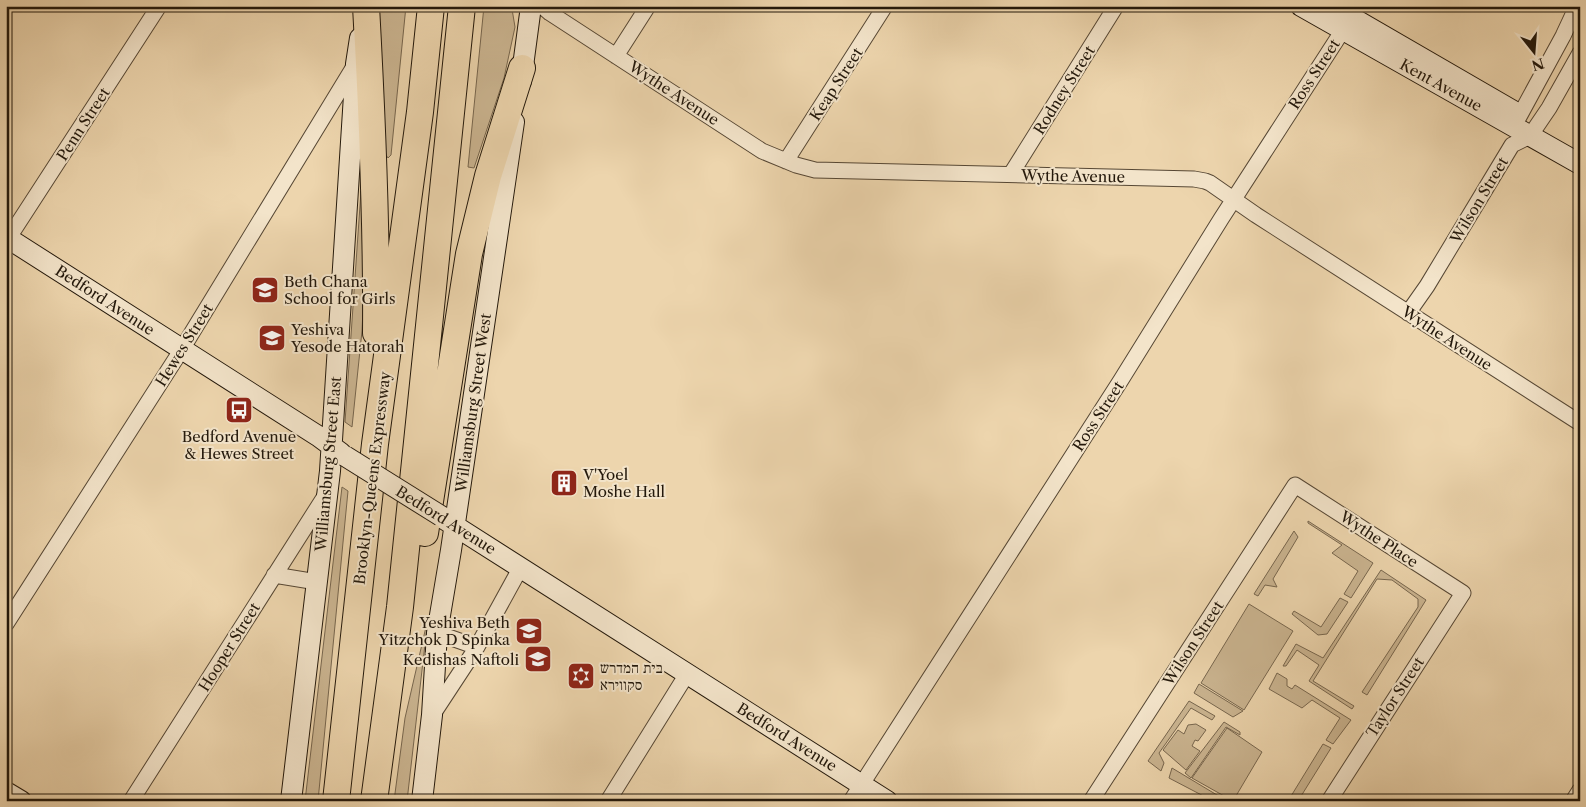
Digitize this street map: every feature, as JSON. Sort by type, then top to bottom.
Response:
[{"type":"highway","points":[[365,6],[377,254],[375,444]]},
{"type":"highway","points":[[374,801],[400,607],[462,6]]},
{"type":"highway","name":"Brooklyn-Queens Expressway","points":[[336,801],[375,444],[420,112],[430,10]]},
{"type":"highway","points":[[400,607],[417,585],[469,254],[488,176],[522,68]]},
{"type":"main road","name":"Williamsburg Street East","points":[[290,801],[327,494],[338,451],[356,64],[365,6]]},
{"type":"main road","name":"Williamsburg Street West","points":[[422,801],[432,715],[437,633],[451,550],[447,521],[531,6]]},
{"type":"main road","name":"Kent Avenue","points":[[1301,6],[1343,30],[1526,125],[1580,149]]},
{"type":"main road","name":"Kent Avenue","points":[[1332,6],[1526,125],[1580,164]]},
{"type":"main road","name":"Bedford Avenue","points":[[7,239],[182,349],[687,674],[856,793],[887,801]]},
{"type":"main road","points":[[6,792],[20,801]]},
{"type":"street","name":"Penn Street","points":[[7,239],[159,6]]},
{"type":"street","name":"Wythe Avenue","points":[[542,6],[762,150],[786,161],[815,170],[1200,179],[1210,183],[1408,313],[1578,419]]},
{"type":"street","points":[[616,56],[648,6]]},
{"type":"street","name":"Keap Street","points":[[786,161],[885,6]]},
{"type":"street","name":"Rodney Street","points":[[1012,174],[1116,6]]},
{"type":"street","name":"Wilson Street","points":[[1526,125],[1538,83],[1577,6]]},
{"type":"street","name":"Ross Street","points":[[856,793],[1343,30]]},
{"type":"street","name":"Wilson Street","points":[[1408,313],[1427,286],[1512,145],[1526,125],[1556,95],[1580,53]]},
{"type":"street","name":"Hewes Street","points":[[6,624],[182,349],[356,64]]},
{"type":"street","name":"Wilson Street","points":[[1091,801],[1295,485]]},
{"type":"street","name":"Wythe Place","points":[[1295,485],[1463,594]]},
{"type":"street","name":"Hooper Street","points":[[132,801],[327,494]]},
{"type":"street","points":[[432,715],[477,648],[521,567]]},
{"type":"street","points":[[274,575],[317,582]]},
{"type":"street","name":"Taylor Street","points":[[1329,801],[1463,594]]},
{"type":"street","points":[[437,633],[477,648]]},
{"type":"street","points":[[608,801],[687,674]]},
{"type":"street","points":[[1573,801],[1580,790]]},
{"type":"shaded area","points":[[378,6],[406,6],[391,155],[388,158],[384,152]]},
{"type":"shaded area","points":[[484,6],[507,6],[512,9],[515,27],[504,78],[474,168],[468,167]]},
{"type":"shaded area","points":[[361,191],[366,244],[362,331],[352,427],[345,422]]},
{"type":"shaded area","points":[[342,487],[348,491],[318,801],[305,801]]},
{"type":"shaded area","points":[[1308,521],[1373,563],[1351,598],[1344,594],[1358,571],[1332,553],[1342,545],[1308,523]]},
{"type":"shaded area","points":[[1294,531],[1298,537],[1273,579],[1277,587],[1265,585],[1258,596],[1254,594]]},
{"type":"shaded area","points":[[1381,570],[1426,600],[1367,695],[1362,692],[1418,607],[1418,599],[1392,580],[1377,579],[1313,681],[1354,706],[1352,709],[1309,681],[1319,665],[1297,650],[1286,666],[1283,666],[1296,644],[1323,658]]},
{"type":"shaded area","points":[[1340,598],[1348,602],[1327,634],[1318,635],[1292,614],[1294,611],[1321,627]]},
{"type":"shaded area","points":[[1249,604],[1293,631],[1244,710],[1201,683]]},
{"type":"shaded area","points":[[428,618],[407,801],[394,801],[405,718]]},
{"type":"shaded area","points":[[1277,673],[1287,679],[1287,686],[1292,689],[1295,685],[1351,720],[1333,744],[1326,740],[1340,718],[1312,700],[1302,708],[1269,689]]},
{"type":"shaded area","points":[[1199,684],[1243,711],[1233,717],[1194,693]]},
{"type":"shaded area","points":[[1189,701],[1215,716],[1212,720],[1191,708],[1159,753],[1164,763],[1161,771],[1148,761]]},
{"type":"shaded area","points":[[1224,722],[1240,732],[1240,735],[1226,727],[1191,778],[1185,773]]},
{"type":"shaded area","points":[[1196,724],[1206,730],[1198,741],[1195,740],[1192,746],[1200,751],[1186,770],[1163,750],[1178,730],[1184,734],[1188,725]]},
{"type":"shaded area","points":[[1227,728],[1262,752],[1233,801],[1192,778]]},
{"type":"shaded area","points":[[1323,744],[1331,748],[1298,801],[1288,801]]},
{"type":"shaded area","points":[[1172,768],[1227,801],[1213,801],[1169,778]]},
{"type":"place","name":"Beth Chana School for Girls","points":[[265,290]]},
{"type":"place","name":"Yeshiva Yesode Hatorah","points":[[272,338]]},
{"type":"place","name":"Bedford Avenue & Hewes Street","points":[[239,410]]},
{"type":"place","name":"V'Yoel Moshe Hall","points":[[564,483]]},
{"type":"place","name":"Yeshiva Beth Yitzchok D Spinka","points":[[529,631]]},
{"type":"place","name":"Kedishas Naftoli","points":[[538,659]]},
{"type":"place","name":"בית המדרש סקווירא","points":[[581,676]]}]
